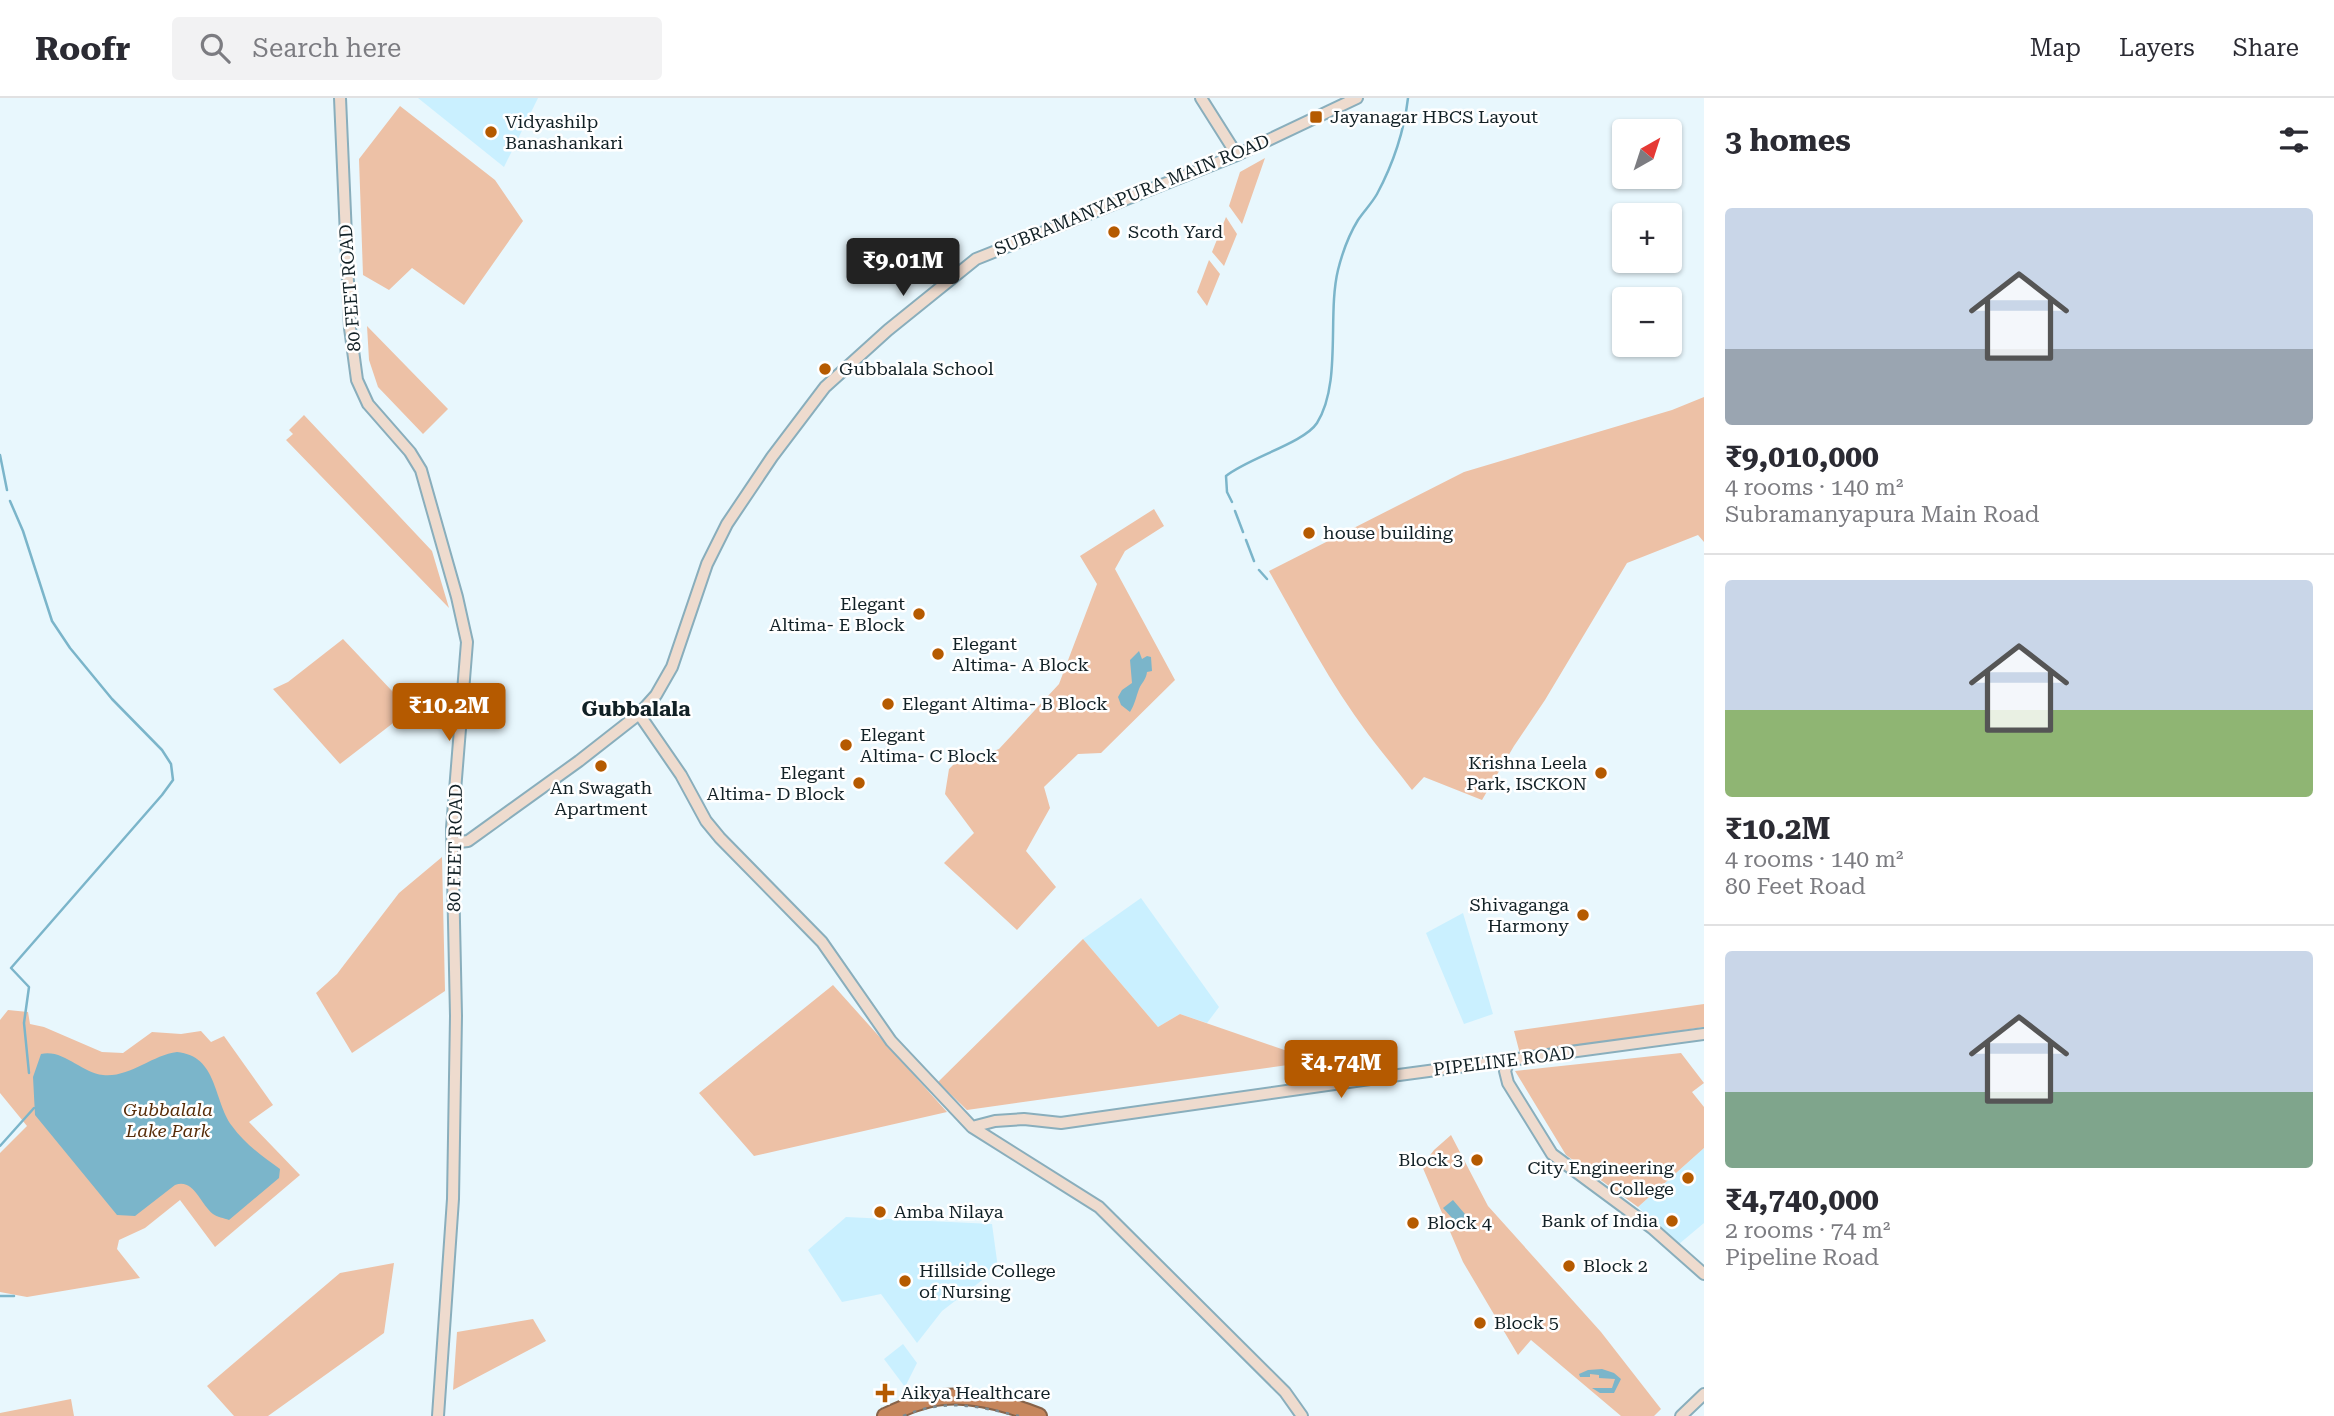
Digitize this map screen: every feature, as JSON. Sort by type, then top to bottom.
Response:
[{"type":"highway","points":[[885,1416],[902,1408],[942,1397],[985,1401],[1039,1416]]},
{"type":"street","name":"80 FEET ROAD","points":[[343,98],[355,327],[362,379],[372,402],[414,449],[425,468],[462,596],[472,641],[460,796],[464,842],[462,1017],[454,1237],[440,1416]]},
{"type":"street","name":"80 FEET ROAD","points":[[343,98],[350,328],[357,380],[368,404],[410,452],[421,470],[467,642],[452,828],[456,1016],[454,1237]]},
{"type":"street","points":[[1202,98],[1237,155]]},
{"type":"street","name":"SUBRAMANYAPURA MAIN ROAD","points":[[464,842],[579,761],[639,714],[668,677],[707,564],[727,524],[772,457],[820,393],[842,370],[976,259],[1237,155],[1357,98]]},
{"type":"street","points":[[639,714],[681,775],[706,821],[719,838],[822,942],[891,1041],[972,1127],[1099,1207],[1286,1392],[1302,1416]]},
{"type":"street","name":"PIPELINE ROAD","points":[[972,1127],[995,1121],[1024,1119],[1061,1123],[1704,1034]]},
{"type":"street","points":[[1509,1061],[1505,1071],[1507,1080],[1552,1154],[1653,1228],[1704,1274]]},
{"type":"street","points":[[1681,1416],[1704,1394]]},
{"type":"shaded area","name":"Vidyashilp Banashankari","points":[[418,98],[538,98],[504,167]]},
{"type":"shaded area","points":[[1139,651],[1142,659],[1151,657],[1152,671],[1147,672],[1130,712],[1121,705],[1118,697],[1122,690],[1132,683],[1130,660]]},
{"type":"shaded area","points":[[1141,898],[1219,1007],[1207,1023],[1180,1014],[1158,1027],[1083,939]]},
{"type":"shaded area","points":[[1463,913],[1493,1014],[1464,1024],[1426,933]]},
{"type":"shaded area","name":"Gubbalala Lake Park","points":[[177,1052],[190,1055],[200,1062],[213,1081],[232,1126],[248,1144],[280,1169],[279,1178],[229,1220],[213,1214],[192,1188],[182,1184],[175,1185],[135,1216],[117,1215],[35,1115],[33,1077],[41,1054],[57,1055],[95,1073],[113,1075]]},
{"type":"shaded area","name":"City Engineering College","points":[[1704,1148],[1704,1223],[1679,1244],[1638,1207]]},
{"type":"shaded area","points":[[1453,1200],[1470,1220],[1461,1228],[1443,1208]]},
{"type":"shaded area","name":"Hillside College of Nursing","points":[[846,1217],[992,1224],[998,1268],[942,1311],[917,1343],[881,1294],[842,1302],[808,1250]]},
{"type":"shaded area","points":[[903,1344],[917,1363],[905,1387],[884,1359]]},
{"type":"shaded area","points":[[1602,1369],[1621,1379],[1614,1393],[1600,1393],[1592,1388],[1612,1388],[1615,1379],[1599,1378],[1599,1375],[1590,1374],[1590,1377],[1580,1377],[1579,1374]]},
{"type":"green space","points":[[400,106],[495,180],[523,221],[464,305],[412,268],[389,290],[363,275],[359,159]]},
{"type":"green space","points":[[1265,158],[1242,224],[1229,206],[1240,172]]},
{"type":"green space","points":[[1226,217],[1237,234],[1224,266],[1212,252]]},
{"type":"green space","points":[[1209,260],[1220,274],[1207,306],[1197,292]]},
{"type":"green space","points":[[367,326],[448,409],[423,434],[378,387],[369,360]]},
{"type":"green space","points":[[1704,397],[1704,542],[1698,535],[1627,563],[1482,800],[1424,777],[1412,790],[1341,695],[1269,571],[1464,472],[1672,410]]},
{"type":"green space","points":[[304,415],[432,551],[449,608],[286,440],[293,434],[289,430]]},
{"type":"green space","points":[[1154,509],[1164,526],[1125,551],[1115,569],[1175,680],[1101,753],[1078,754],[1044,787],[1050,808],[1026,851],[1056,887],[1017,930],[944,863],[974,833],[945,794],[949,769],[965,753],[988,753],[999,749],[1059,684],[1097,584],[1080,556]]},
{"type":"green space","points":[[343,639],[410,710],[340,764],[273,689],[288,682]]},
{"type":"green space","points":[[442,857],[445,991],[352,1053],[316,993],[337,974],[399,893]]},
{"type":"green space","points":[[1083,939],[1158,1027],[1180,1014],[1316,1061],[967,1110],[938,1082]]},
{"type":"green space","points":[[833,985],[947,1112],[754,1156],[699,1093]]},
{"type":"green space","points":[[1704,1004],[1704,1027],[1520,1054],[1514,1031]]},
{"type":"green space","name":"Gubbalala Lake Park","points":[[8,1010],[28,1012],[30,1024],[44,1027],[102,1052],[123,1053],[152,1032],[181,1034],[201,1031],[211,1042],[224,1036],[273,1105],[249,1122],[300,1175],[215,1247],[180,1200],[145,1228],[119,1240],[117,1249],[140,1278],[27,1297],[0,1292],[0,1153],[27,1126],[0,1093],[0,1020]]},
{"type":"green space","points":[[1681,1053],[1704,1083],[1692,1092],[1704,1107],[1704,1148],[1638,1207],[1566,1155],[1515,1071]]},
{"type":"green space","points":[[1451,1135],[1488,1206],[1601,1332],[1661,1409],[1654,1416],[1621,1416],[1531,1340],[1518,1355],[1463,1262],[1422,1166],[1434,1150]]},
{"type":"green space","points":[[394,1263],[384,1333],[268,1416],[234,1416],[207,1386],[340,1273]]},
{"type":"green space","points":[[533,1319],[546,1341],[453,1390],[457,1332]]},
{"type":"green space","points":[[71,1399],[74,1416],[0,1416],[0,1413]]},
{"type":"waterway","points":[[1232,502],[1227,492],[1226,476],[1300,437],[1317,423],[1325,407],[1332,369],[1338,270],[1355,225],[1375,197],[1388,171],[1401,135],[1408,98]]},
{"type":"waterway","points":[[0,455],[7,490]]},
{"type":"waterway","points":[[10,501],[23,531],[52,621],[70,648],[112,699],[162,750],[171,764],[173,780],[11,968],[29,987],[24,1023],[29,1073]]},
{"type":"waterway","points":[[1235,511],[1243,532]]},
{"type":"waterway","points":[[1246,540],[1254,561]]},
{"type":"waterway","points":[[1259,570],[1267,579]]},
{"type":"waterway","points":[[0,1146],[34,1108]]},
{"type":"waterway","points":[[0,1296],[14,1296]]},
{"type":"railway","points":[[903,1416],[918,1410],[947,1405],[989,1409],[1019,1416]]},
{"type":"place","name":"Jayanagar HBCS Layout","points":[[1316,117]]},
{"type":"place","name":"Vidyashilp Banashankari","points":[[491,132]]},
{"type":"place","name":"Scoth Yard","points":[[1114,232]]},
{"type":"place","name":"Gubbalala School","points":[[825,369]]},
{"type":"place","name":"house building","points":[[1309,533]]},
{"type":"place","name":"Elegant Altima- E Block","points":[[919,614]]},
{"type":"place","name":"Elegant Altima- A Block","points":[[938,654]]},
{"type":"place","name":"Elegant Altima- B Block","points":[[888,704]]},
{"type":"place","name":"Elegant Altima- C Block","points":[[846,745]]},
{"type":"place","name":"An Swagath Apartment","points":[[601,766]]},
{"type":"place","name":"Krishna Leela Park, ISCKON","points":[[1601,773]]},
{"type":"place","name":"Elegant Altima- D Block","points":[[859,783]]},
{"type":"place","name":"Shivaganga Harmony","points":[[1583,915]]},
{"type":"place","name":"Block 3","points":[[1477,1160]]},
{"type":"place","name":"City Engineering College","points":[[1688,1178]]},
{"type":"place","name":"Amba Nilaya","points":[[880,1212]]},
{"type":"place","name":"Bank of India","points":[[1672,1221]]},
{"type":"place","name":"Block 4","points":[[1413,1223]]},
{"type":"place","name":"Block 2","points":[[1569,1266]]},
{"type":"place","name":"Hillside College of Nursing","points":[[905,1281]]},
{"type":"place","name":"Block 5","points":[[1480,1323]]},
{"type":"place","name":"Aikya Healthcare","points":[[885,1393]]},
{"type":"district","name":"Gubbalala","points":[[636,709]]}]
